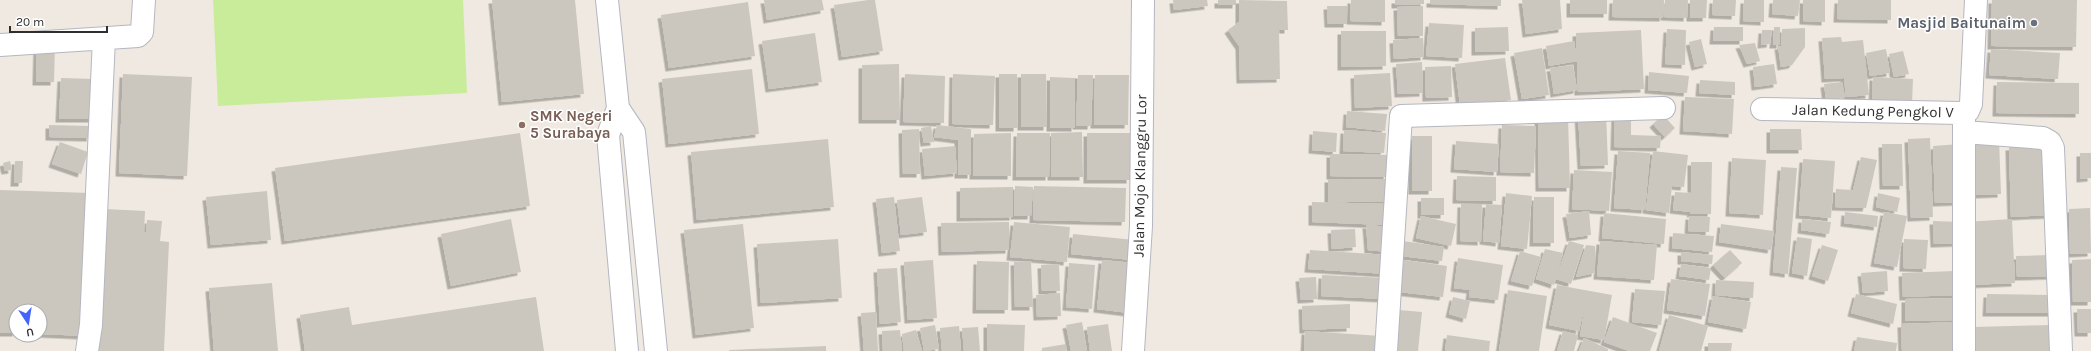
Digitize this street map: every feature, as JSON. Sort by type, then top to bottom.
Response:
[{"type":"street","points":[[0,45],[138,36],[142,32],[144,0]]},
{"type":"street","points":[[607,0],[618,108],[608,135],[627,351]]},
{"type":"street","name":"Jalan Mojo Klanggru Lor","points":[[1133,351],[1141,226],[1143,0]]},
{"type":"street","name":"Jalan Kedung Pengkol V","points":[[1762,109],[1964,122],[1971,108],[1976,0]]},
{"type":"street","points":[[87,351],[91,325],[104,38]]},
{"type":"street","points":[[618,108],[634,132],[656,351]]},
{"type":"street","points":[[1386,351],[1401,116],[1664,108]]},
{"type":"street","points":[[1964,351],[1964,122],[2043,138],[2050,142],[2052,148],[2061,351]]},
{"type":"street","points":[[621,284],[650,282]]},
{"type":"green space","points":[[213,0],[463,0],[467,93],[218,106]]},
{"type":"building","points":[[492,0],[575,0],[584,94],[502,102]]},
{"type":"building","points":[[764,0],[822,0],[824,10],[767,20]]},
{"type":"building","points":[[875,0],[883,51],[842,57],[834,5]]},
{"type":"building","points":[[1173,0],[1207,0],[1208,6],[1174,10]]},
{"type":"building","points":[[1218,0],[1236,0],[1236,5],[1218,5]]},
{"type":"building","points":[[1239,0],[1287,1],[1288,30],[1279,30],[1280,79],[1240,80],[1239,46],[1228,30],[1239,22]]},
{"type":"building","points":[[1351,0],[1385,0],[1385,22],[1350,21]]},
{"type":"building","points":[[1395,0],[1424,0],[1424,4],[1395,5]]},
{"type":"building","points":[[1430,0],[1501,0],[1501,6],[1430,4]]},
{"type":"building","points":[[1522,0],[1560,0],[1562,29],[1526,34]]},
{"type":"building","points":[[1570,0],[1607,0],[1607,14],[1570,14]]},
{"type":"building","points":[[1613,0],[1664,0],[1663,18],[1612,17]]},
{"type":"building","points":[[1665,0],[1688,0],[1687,18],[1664,17]]},
{"type":"building","points":[[1690,0],[1707,0],[1706,18],[1690,18]]},
{"type":"building","points":[[1713,0],[1736,0],[1735,16],[1712,15]]},
{"type":"building","points":[[1744,0],[1764,0],[1764,22],[1743,21]]},
{"type":"building","points":[[1773,0],[1800,0],[1798,16],[1772,14]]},
{"type":"building","points":[[1803,0],[1825,0],[1825,22],[1803,21]]},
{"type":"building","points":[[1838,0],[1891,0],[1891,20],[1837,19]]},
{"type":"building","name":"Masjid Baitunaim","points":[[1992,0],[2077,0],[2076,47],[1991,46]]},
{"type":"building","points":[[748,2],[755,56],[669,68],[661,15]]},
{"type":"building","points":[[1327,6],[1347,6],[1347,24],[1328,24]]},
{"type":"building","points":[[1423,6],[1423,36],[1398,36],[1397,7]]},
{"type":"building","points":[[1429,23],[1464,25],[1462,58],[1426,56]]},
{"type":"building","points":[[1508,27],[1509,51],[1475,52],[1475,28]]},
{"type":"building","points":[[1714,27],[1743,27],[1743,41],[1713,41]]},
{"type":"building","points":[[1774,27],[1780,27],[1780,45],[1773,45]]},
{"type":"building","points":[[1805,28],[1805,47],[1792,65],[1781,67],[1778,46],[1781,46],[1782,29]]},
{"type":"building","points":[[1667,29],[1686,30],[1685,65],[1665,64]]},
{"type":"building","points":[[1641,30],[1644,89],[1578,92],[1576,33]]},
{"type":"building","points":[[1762,30],[1772,30],[1770,44],[1761,45]]},
{"type":"building","points":[[1341,31],[1386,31],[1386,66],[1341,67]]},
{"type":"building","points":[[815,33],[822,82],[769,89],[762,41]]},
{"type":"building","points":[[1841,37],[1842,42],[1863,40],[1869,95],[1846,97],[1844,78],[1825,79],[1822,38]]},
{"type":"building","points":[[1423,38],[1424,57],[1394,59],[1393,40]]},
{"type":"building","points":[[1701,39],[1707,64],[1695,67],[1689,42]]},
{"type":"building","points":[[1574,41],[1577,61],[1549,66],[1546,46]]},
{"type":"building","points":[[1755,43],[1760,61],[1747,64],[1739,45]]},
{"type":"building","points":[[37,44],[55,44],[54,82],[36,82]]},
{"type":"building","points":[[1542,48],[1549,95],[1522,99],[1514,53]]},
{"type":"building","points":[[1886,49],[1890,73],[1870,76],[1866,53]]},
{"type":"building","points":[[1991,49],[2060,53],[2058,79],[1989,75]]},
{"type":"building","points":[[1903,51],[1909,74],[1894,77],[1889,54]]},
{"type":"building","points":[[1505,58],[1511,100],[1460,106],[1455,64]]},
{"type":"building","points":[[1422,62],[1423,93],[1398,94],[1396,64]]},
{"type":"building","points":[[899,64],[900,120],[862,120],[862,65]]},
{"type":"building","points":[[1774,64],[1777,84],[1755,87],[1753,67]]},
{"type":"building","points":[[1573,65],[1577,90],[1554,94],[1550,68]]},
{"type":"building","points":[[1451,66],[1452,97],[1426,98],[1425,67]]},
{"type":"building","points":[[752,69],[759,134],[669,144],[662,79]]},
{"type":"building","points":[[1649,72],[1689,76],[1687,93],[1648,90]]},
{"type":"building","points":[[1390,73],[1392,106],[1355,108],[1354,75]]},
{"type":"building","points":[[123,74],[192,77],[187,176],[119,173]]},
{"type":"building","points":[[905,74],[945,76],[944,123],[903,122]]},
{"type":"building","points":[[953,74],[995,76],[993,125],[952,124]]},
{"type":"building","points":[[999,74],[1017,74],[1017,128],[999,128]]},
{"type":"building","points":[[1021,74],[1046,74],[1047,127],[1021,127]]},
{"type":"building","points":[[1078,75],[1093,75],[1091,126],[1076,126]]},
{"type":"building","points":[[1095,75],[1129,75],[1128,125],[1094,125]]},
{"type":"building","points":[[1050,77],[1075,78],[1075,128],[1050,128]]},
{"type":"building","points":[[1873,77],[1913,79],[1912,104],[1872,103]]},
{"type":"building","points":[[61,78],[95,79],[94,119],[59,119]]},
{"type":"building","points":[[1700,80],[1735,82],[1735,95],[1699,93]]},
{"type":"building","points":[[1842,82],[1845,98],[1826,99],[1824,84]]},
{"type":"building","points":[[1997,82],[2079,83],[2079,114],[1996,113]]},
{"type":"building","points":[[1685,97],[1734,99],[1732,134],[1683,131]]},
{"type":"building","points":[[1347,111],[1387,114],[1385,131],[1346,127]]},
{"type":"building","points":[[1606,112],[1608,165],[1581,166],[1578,114]]},
{"type":"building","points":[[1615,114],[1631,114],[1631,135],[1661,136],[1660,148],[1614,147]]},
{"type":"building","points":[[1663,115],[1675,128],[1665,137],[1653,124]]},
{"type":"building","points":[[1538,116],[1568,116],[1570,188],[1539,188]]},
{"type":"building","points":[[49,125],[91,126],[90,138],[49,137]]},
{"type":"building","points":[[937,125],[971,129],[971,175],[958,175],[958,140],[934,137]]},
{"type":"building","points":[[1502,125],[1536,126],[1534,173],[1500,172]]},
{"type":"building","points":[[931,126],[934,142],[924,143],[921,128]]},
{"type":"building","points":[[919,129],[920,174],[903,174],[902,130]]},
{"type":"building","points":[[1770,129],[1801,129],[1802,150],[1770,150]]},
{"type":"building","points":[[1344,130],[1386,133],[1384,153],[1343,151]]},
{"type":"building","points":[[1313,131],[1337,133],[1336,152],[1312,150]]},
{"type":"building","points":[[1082,132],[1083,177],[1051,177],[1051,133]]},
{"type":"building","points":[[520,133],[530,206],[285,241],[275,168]]},
{"type":"building","points":[[1011,133],[1011,176],[973,176],[974,134]]},
{"type":"building","points":[[1017,133],[1050,133],[1049,177],[1016,177]]},
{"type":"building","points":[[1087,133],[1130,133],[1130,180],[1087,180]]},
{"type":"building","points":[[1412,136],[1432,136],[1432,191],[1412,191]]},
{"type":"building","points":[[1930,138],[1933,217],[1911,218],[1908,139]]},
{"type":"building","points":[[828,139],[834,207],[697,220],[691,152]]},
{"type":"building","points":[[1999,139],[2001,194],[1976,195],[1974,140]]},
{"type":"building","points":[[1456,141],[1499,144],[1497,172],[1454,169]]},
{"type":"building","points":[[60,142],[88,152],[81,174],[52,164]]},
{"type":"building","points":[[1882,144],[1902,144],[1903,186],[1883,186]]},
{"type":"building","points":[[1960,144],[1962,202],[1935,203],[1933,146]]},
{"type":"building","points":[[2049,145],[2051,215],[2011,217],[2009,147]]},
{"type":"building","points":[[955,146],[957,173],[925,176],[922,149]]},
{"type":"building","points":[[1618,151],[1650,153],[1645,210],[1614,208]]},
{"type":"building","points":[[1653,151],[1688,155],[1684,187],[1672,186],[1669,213],[1646,210]]},
{"type":"building","points":[[2080,153],[2091,153],[2091,178],[2080,179]]},
{"type":"building","points":[[1330,154],[1388,155],[1387,177],[1330,176]]},
{"type":"building","points":[[1861,157],[1877,160],[1866,208],[1835,207],[1836,189],[1853,190]]},
{"type":"building","points":[[1732,158],[1766,160],[1763,215],[1729,213]]},
{"type":"building","points":[[1803,159],[1835,161],[1831,218],[1799,215]]},
{"type":"building","points":[[10,161],[12,170],[5,171],[3,163]]},
{"type":"building","points":[[15,161],[23,161],[22,183],[14,183]]},
{"type":"building","points":[[1691,162],[1712,162],[1711,214],[1690,214],[1691,212],[1673,210],[1675,192],[1691,193]]},
{"type":"building","points":[[1781,167],[1797,168],[1788,274],[1773,272]]},
{"type":"building","points":[[1574,170],[1612,172],[1609,211],[1572,209]]},
{"type":"building","points":[[1457,176],[1496,177],[1496,201],[1456,200]]},
{"type":"building","points":[[1328,179],[1388,179],[1388,202],[1328,202]]},
{"type":"building","points":[[1015,186],[1033,187],[1031,216],[1014,216]]},
{"type":"building","points":[[1034,186],[1126,188],[1125,222],[1033,220]]},
{"type":"building","points":[[1013,187],[1013,217],[960,218],[960,188]]},
{"type":"building","points":[[0,190],[90,193],[86,336],[48,334],[48,303],[8,303],[8,333],[0,333]]},
{"type":"building","points":[[267,191],[271,240],[211,245],[206,197]]},
{"type":"building","points":[[1506,193],[1532,196],[1527,249],[1501,246]]},
{"type":"building","points":[[1878,193],[1900,198],[1897,212],[1876,207]]},
{"type":"building","points":[[894,197],[900,251],[882,253],[876,199]]},
{"type":"building","points":[[922,197],[927,232],[901,235],[897,200]]},
{"type":"building","points":[[1534,197],[1554,197],[1554,243],[1533,243]]},
{"type":"building","points":[[1421,198],[1444,198],[1444,215],[1421,215]]},
{"type":"building","points":[[1312,202],[1387,204],[1387,225],[1312,222]]},
{"type":"building","points":[[1461,204],[1482,204],[1481,242],[1460,241]]},
{"type":"building","points":[[1486,204],[1502,205],[1499,243],[1483,241]]},
{"type":"building","points":[[2090,208],[2091,253],[2070,254],[2069,209]]},
{"type":"building","points":[[105,209],[145,211],[144,232],[146,232],[147,220],[162,221],[160,241],[169,242],[164,351],[98,351]]},
{"type":"building","points":[[1589,211],[1591,235],[1570,238],[1566,214]]},
{"type":"building","points":[[1845,212],[1878,216],[1877,227],[1844,223]]},
{"type":"building","points":[[1884,212],[1907,216],[1897,267],[1874,263]]},
{"type":"building","points":[[1604,213],[1666,219],[1664,244],[1602,238]]},
{"type":"building","points":[[1421,216],[1456,224],[1451,246],[1416,238]]},
{"type":"building","points":[[1689,216],[1710,217],[1709,232],[1688,231]]},
{"type":"building","points":[[511,219],[521,272],[451,286],[441,234]]},
{"type":"building","points":[[1802,219],[1831,222],[1829,234],[1801,230]]},
{"type":"building","points":[[2012,219],[2015,283],[1968,285],[1965,222]]},
{"type":"building","points":[[1933,221],[1961,222],[1961,243],[1934,244]]},
{"type":"building","points":[[1009,222],[1009,250],[942,252],[941,223]]},
{"type":"building","points":[[1014,222],[1070,227],[1067,262],[1010,257]]},
{"type":"building","points":[[743,224],[754,328],[696,335],[684,230]]},
{"type":"building","points":[[1721,224],[1774,231],[1771,250],[1719,242]]},
{"type":"building","points":[[1366,225],[1390,227],[1388,252],[1368,250]]},
{"type":"building","points":[[1355,229],[1356,247],[1332,249],[1331,230]]},
{"type":"building","points":[[1673,233],[1714,236],[1712,252],[1672,248]]},
{"type":"building","points":[[1073,234],[1135,240],[1132,260],[1071,254]]},
{"type":"building","points":[[1797,237],[1812,239],[1807,276],[1792,273]]},
{"type":"building","points":[[838,239],[842,298],[761,303],[757,244]]},
{"type":"building","points":[[1904,239],[1928,240],[1926,269],[1903,268]]},
{"type":"building","points":[[1403,241],[1444,247],[1442,261],[1401,256]]},
{"type":"building","points":[[1569,241],[1584,245],[1571,284],[1556,279]]},
{"type":"building","points":[[1600,241],[1657,245],[1654,280],[1597,276]]},
{"type":"building","points":[[1586,245],[1595,246],[1595,273],[1576,277]]},
{"type":"building","points":[[1822,245],[1838,250],[1828,281],[1812,276]]},
{"type":"building","points":[[1545,249],[1563,253],[1554,285],[1536,279]]},
{"type":"building","points":[[1310,250],[1389,255],[1388,274],[1308,269]]},
{"type":"building","points":[[1730,250],[1742,263],[1725,278],[1713,265]]},
{"type":"building","points":[[1520,251],[1541,257],[1532,286],[1511,281]]},
{"type":"building","points":[[1681,252],[1713,255],[1712,264],[1681,261]]},
{"type":"building","points":[[2053,255],[2054,276],[2017,277],[2016,256]]},
{"type":"building","points":[[1458,258],[1503,265],[1498,300],[1469,297],[1470,290],[1454,288]]},
{"type":"building","points":[[2091,259],[2091,302],[2073,302],[2072,260]]},
{"type":"building","points":[[933,260],[937,318],[908,320],[904,262]]},
{"type":"building","points":[[1102,260],[1134,263],[1129,313],[1097,309]]},
{"type":"building","points":[[1404,260],[1447,266],[1443,297],[1399,292]]},
{"type":"building","points":[[977,261],[1009,262],[1008,310],[976,310]]},
{"type":"building","points":[[1031,261],[1033,307],[1015,307],[1014,262]]},
{"type":"building","points":[[1069,263],[1095,265],[1092,309],[1066,307]]},
{"type":"building","points":[[1059,264],[1060,291],[1042,291],[1041,265]]},
{"type":"building","points":[[1681,264],[1711,268],[1709,280],[1679,276]]},
{"type":"building","points":[[897,268],[901,322],[880,324],[877,269]]},
{"type":"building","points":[[1887,271],[1888,291],[1863,293],[1861,273]]},
{"type":"building","points":[[1955,271],[1956,295],[1903,297],[1902,273]]},
{"type":"building","points":[[1322,275],[1386,278],[1385,299],[1321,296]]},
{"type":"building","points":[[1316,277],[1317,299],[1301,300],[1299,278]]},
{"type":"building","points":[[1671,279],[1710,284],[1705,316],[1667,310]]},
{"type":"building","points":[[1716,280],[1754,282],[1753,298],[1715,295]]},
{"type":"building","points":[[272,283],[278,351],[214,351],[209,288]]},
{"type":"building","points":[[1557,285],[1612,295],[1604,340],[1580,336],[1587,295],[1579,331],[1549,325]]},
{"type":"building","points":[[1635,289],[1665,291],[1661,325],[1632,322]]},
{"type":"building","points":[[1508,290],[1547,296],[1539,351],[1499,351]]},
{"type":"building","points":[[1060,293],[1061,316],[1037,317],[1036,295]]},
{"type":"building","points":[[1856,294],[1897,304],[1893,324],[1851,313]]},
{"type":"building","points":[[1987,294],[2052,295],[2052,313],[1986,313]]},
{"type":"building","points":[[1713,296],[1751,302],[1746,329],[1708,322]]},
{"type":"building","points":[[536,297],[544,351],[305,351],[300,315],[349,307],[352,325]]},
{"type":"building","points":[[1453,297],[1470,301],[1466,319],[1449,314]]},
{"type":"building","points":[[1957,298],[1957,320],[1905,321],[1905,299]]},
{"type":"building","points":[[1350,304],[1350,328],[1303,330],[1302,306]]},
{"type":"building","points":[[2077,309],[2091,309],[2091,333],[2078,333]]},
{"type":"building","points":[[1399,310],[1422,312],[1418,351],[1394,351]]},
{"type":"building","points":[[876,312],[878,351],[864,351],[861,313]]},
{"type":"building","points":[[1669,315],[1708,326],[1701,351],[1659,351]]},
{"type":"building","points":[[1613,317],[1657,333],[1650,351],[1629,351],[1604,342]]},
{"type":"building","points":[[1082,322],[1087,351],[1071,351],[1066,325]]},
{"type":"building","points":[[1958,322],[1959,351],[1902,351],[1901,324]]},
{"type":"building","points":[[987,324],[1025,325],[1024,351],[987,351]]},
{"type":"building","points":[[1108,324],[1112,351],[1090,351],[1087,327]]},
{"type":"building","points":[[935,325],[939,349],[924,351],[920,328]]},
{"type":"building","points":[[2050,325],[2051,351],[1972,351],[1972,327]]},
{"type":"building","points":[[959,326],[961,351],[942,351],[940,328]]},
{"type":"building","points":[[978,327],[980,351],[964,351],[962,328]]},
{"type":"building","points":[[900,330],[902,351],[883,351],[882,331]]},
{"type":"building","points":[[916,330],[922,351],[904,351],[902,334]]},
{"type":"building","points":[[1305,331],[1381,336],[1380,351],[1304,351]]},
{"type":"building","points":[[1563,331],[1578,335],[1574,351],[1557,351]]},
{"type":"building","points":[[1447,335],[1490,341],[1489,351],[1445,351]]},
{"type":"building","points":[[1857,337],[1897,343],[1896,351],[1854,351]]},
{"type":"building","points":[[1584,338],[1608,349],[1608,351],[1579,351]]},
{"type":"building","points":[[1708,343],[1732,343],[1731,351],[1708,351]]},
{"type":"building","points":[[1066,344],[1066,351],[1042,351],[1042,348]]},
{"type":"building","points":[[826,346],[826,351],[729,351],[729,350]]},
{"type":"place","name":"Masjid Baitunaim","points":[[2034,23]]},
{"type":"place","name":"SMK Negeri 5 Surabaya","points":[[522,125]]}]
